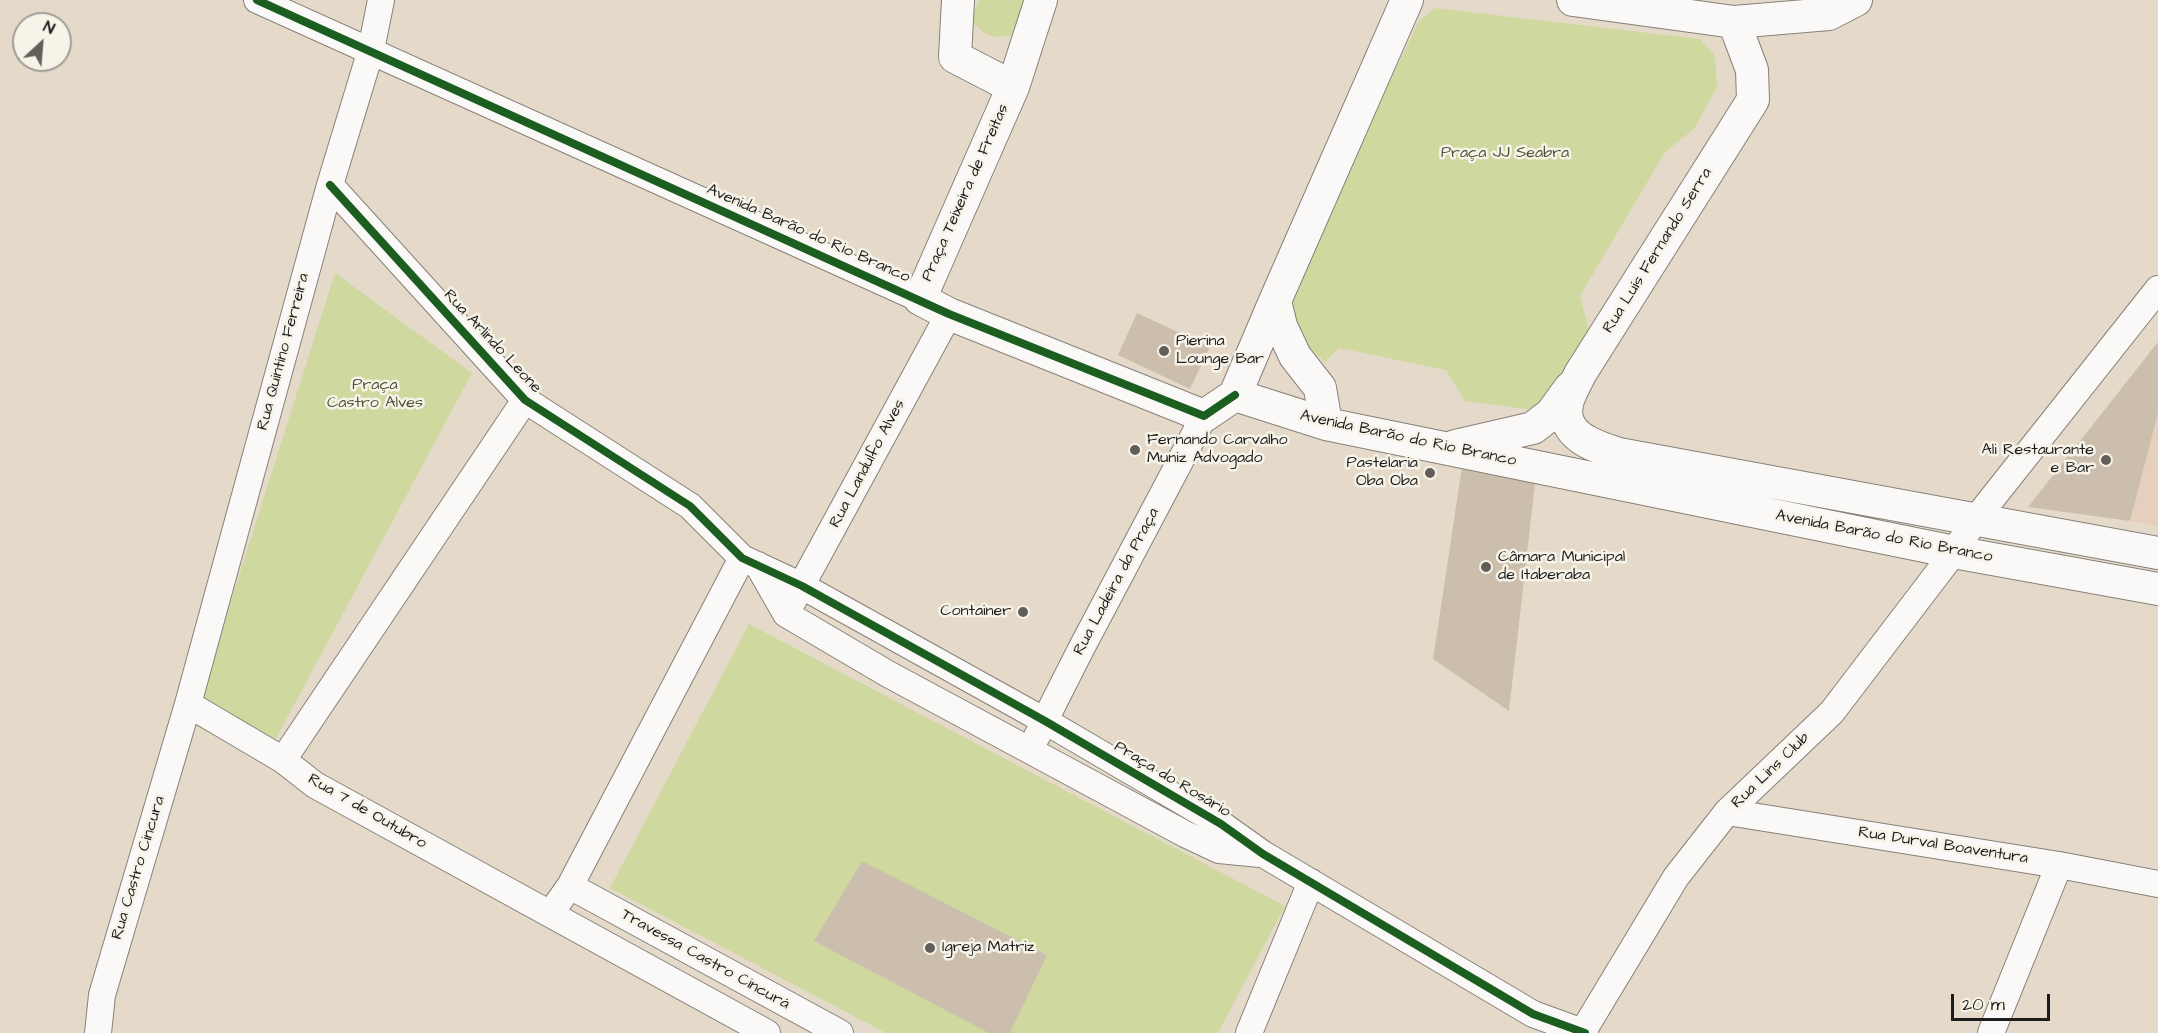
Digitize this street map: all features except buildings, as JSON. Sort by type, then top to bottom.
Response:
[{"type":"street","name":"Avenida Barão do Rio Branco","points":[[257,0],[949,314],[1204,416]]},
{"type":"street","name":"Rua Quintino Ferreira","points":[[188,704],[330,185],[371,50],[381,0]]},
{"type":"street","name":"Praça Teixeira de Freitas","points":[[958,0],[955,57],[1013,87]]},
{"type":"street","name":"Praça Teixeira de Freitas","points":[[920,299],[1013,87],[1041,0]]},
{"type":"street","points":[[1204,416],[1235,396],[1407,0]]},
{"type":"street","points":[[1573,0],[1734,22],[1829,14],[1856,0]]},
{"type":"street","name":"Rua Luís Fernando Serra","points":[[1619,454],[1589,445],[1571,430],[1566,414],[1568,401],[1580,374],[1753,99],[1752,70],[1734,22]]},
{"type":"street","name":"Rua Arlindo Leone","points":[[330,185],[525,400],[690,506],[750,561]]},
{"type":"street","name":"Rua Lins Club","points":[[1583,1033],[1676,877],[1726,812],[1832,712],[1954,552],[1975,520],[2158,289]]},
{"type":"street","points":[[1275,301],[1281,326],[1294,356],[1320,388],[1326,424]]},
{"type":"street","name":"Rua Landulfo Alves","points":[[786,614],[949,314]]},
{"type":"street","points":[[1448,448],[1533,428],[1551,414],[1580,374]]},
{"type":"street","name":"Avenida Barão do Rio Branco","points":[[1235,396],[1326,424],[1954,552],[2158,589]]},
{"type":"street","points":[[283,760],[525,400]]},
{"type":"street","name":"Rua Ladeira da Praça","points":[[1031,750],[1204,416]]},
{"type":"street","name":"Avenida Barão do Rio Branco","points":[[1619,454],[2158,553]]},
{"type":"street","points":[[550,914],[570,886],[750,561]]},
{"type":"street","name":"Praça do Rosário","points":[[750,561],[802,586],[1045,721],[1221,824],[1263,854],[1533,1014],[1583,1033]]},
{"type":"street","name":"Praça do Rosário","points":[[750,561],[786,614],[888,674],[1148,815],[1219,850],[1263,854]]},
{"type":"street","name":"Rua 7 de Outubro","points":[[188,704],[283,760],[315,785],[550,914]]},
{"type":"street","name":"Rua Castro Cincura","points":[[98,1033],[102,995],[188,704]]},
{"type":"street","name":"Rua Durval Boaventura","points":[[1726,812],[2059,865],[2158,884]]},
{"type":"street","points":[[1991,1033],[2059,865]]},
{"type":"street","points":[[1249,1033],[1254,1016],[1311,882]]},
{"type":"street","name":"Travessa Castro Cincurá","points":[[570,886],[824,1030]]},
{"type":"street","name":"Travessa Castro Cincurá","points":[[550,914],[767,1033]]},
{"type":"shaded area","points":[[2158,413],[2158,526],[2130,521]]},
{"type":"green space","points":[[979,0],[1027,0],[1012,35],[998,37],[989,35],[970,20]]},
{"type":"green space","name":"Praça JJ Seabra","points":[[1435,8],[1700,39],[1715,56],[1717,87],[1694,129],[1665,152],[1580,296],[1589,331],[1541,411],[1465,401],[1446,370],[1339,348],[1325,362],[1303,342],[1284,299],[1419,21]]},
{"type":"green space","name":"Praça Castro Alves","points":[[335,273],[472,373],[264,761],[192,724]]},
{"type":"green space","points":[[749,624],[1285,906],[1218,1033],[886,1033],[610,888]]},
{"type":"cycle path","points":[[257,0],[949,314],[1204,416],[1235,395]]},
{"type":"cycle path","points":[[330,185],[525,400],[690,506],[742,558],[802,586],[1045,721],[1221,824],[1263,854],[1533,1014],[1585,1033]]},
{"type":"place","name":"Pierina Lounge Bar","points":[[1164,351]]},
{"type":"place","name":"Fernando Carvalho Muniz Advogado","points":[[1135,450]]},
{"type":"place","name":"Ali Restaurante e Bar","points":[[2106,460]]},
{"type":"place","name":"Pastelaria Oba Oba","points":[[1430,473]]},
{"type":"place","name":"Câmara Municipal de Itaberaba","points":[[1486,567]]},
{"type":"place","name":"Container","points":[[1023,612]]},
{"type":"place","name":"Igreja Matriz","points":[[930,948]]}]
